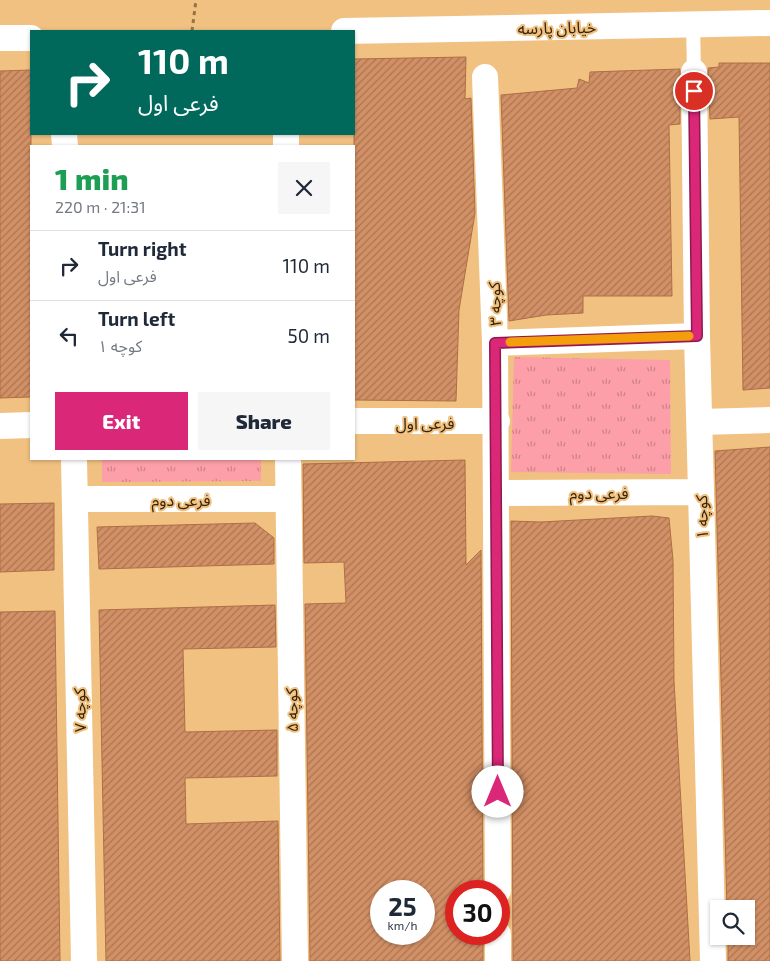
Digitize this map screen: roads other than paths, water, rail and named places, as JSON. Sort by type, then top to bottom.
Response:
[{"type":"street","name":"خیابان پارسه","points":[[355,31],[770,23]]},
{"type":"street","points":[[0,38],[30,38]]},
{"type":"street","name":"کوچه ۱","points":[[694,72],[697,336],[713,961]]},
{"type":"street","name":"کوچه ۳","points":[[485,77],[495,343],[498,880]]},
{"type":"street","points":[[495,343],[697,336]]},
{"type":"street","points":[[700,422],[770,420]]},
{"type":"street","name":"فرعی اول","points":[[355,421],[496,421]]},
{"type":"street","points":[[0,426],[30,425]]},
{"type":"street","name":"کوچه ۷","points":[[74,460],[84,961]]},
{"type":"street","name":"کوچه ۵","points":[[288,460],[295,961]]},
{"type":"street","name":"فرعی دوم","points":[[496,493],[701,492]]},
{"type":"street","name":"فرعی دوم","points":[[74,499],[288,499]]},
{"type":"street","points":[[498,945],[498,961]]},
{"type":"lane","points":[[693,24],[694,72]]}]
